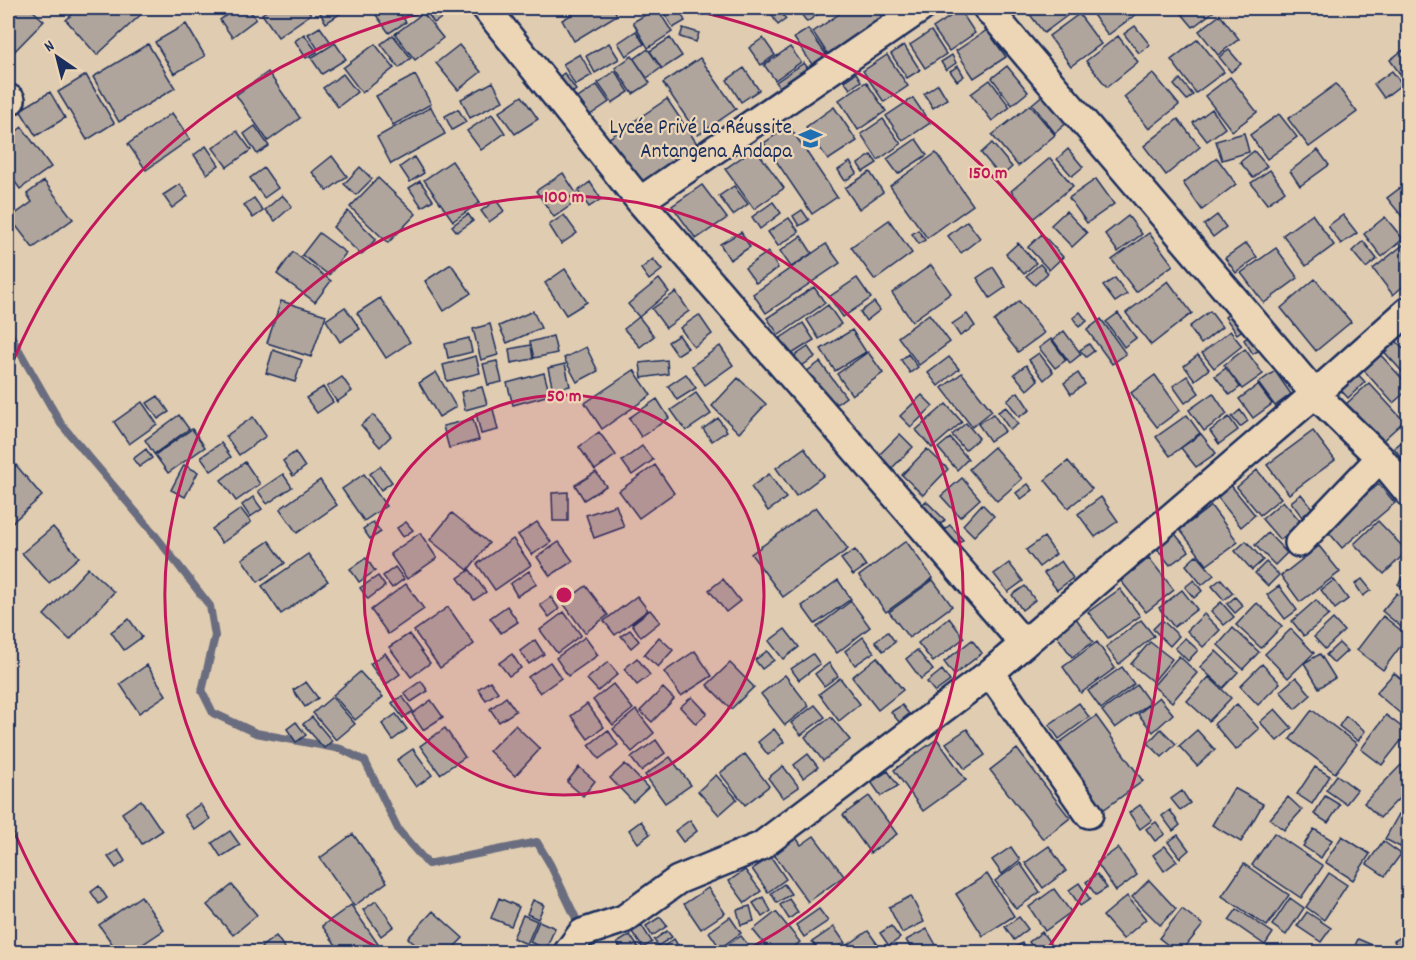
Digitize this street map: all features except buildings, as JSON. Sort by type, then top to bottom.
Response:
[{"type":"street","points":[[486,8],[640,201],[1024,644]]},
{"type":"street","points":[[640,201],[921,8]]},
{"type":"street","points":[[987,8],[1315,394],[1380,458],[1408,492]]},
{"type":"street","points":[[568,952],[582,933],[624,919],[678,880],[761,846],[990,673],[1315,394],[1408,311]]},
{"type":"street","points":[[1299,543],[1380,458]]},
{"type":"street","points":[[990,673],[1089,814]]},
{"type":"waterway","points":[[8,331],[61,424],[151,530],[210,606],[215,636],[202,691],[213,713],[256,733],[341,749],[365,761],[399,831],[428,864],[537,842],[592,952]]},
{"type":"place","name":"Lycée Privé La Réussite Antangena Andapa","points":[[810,138]]}]
